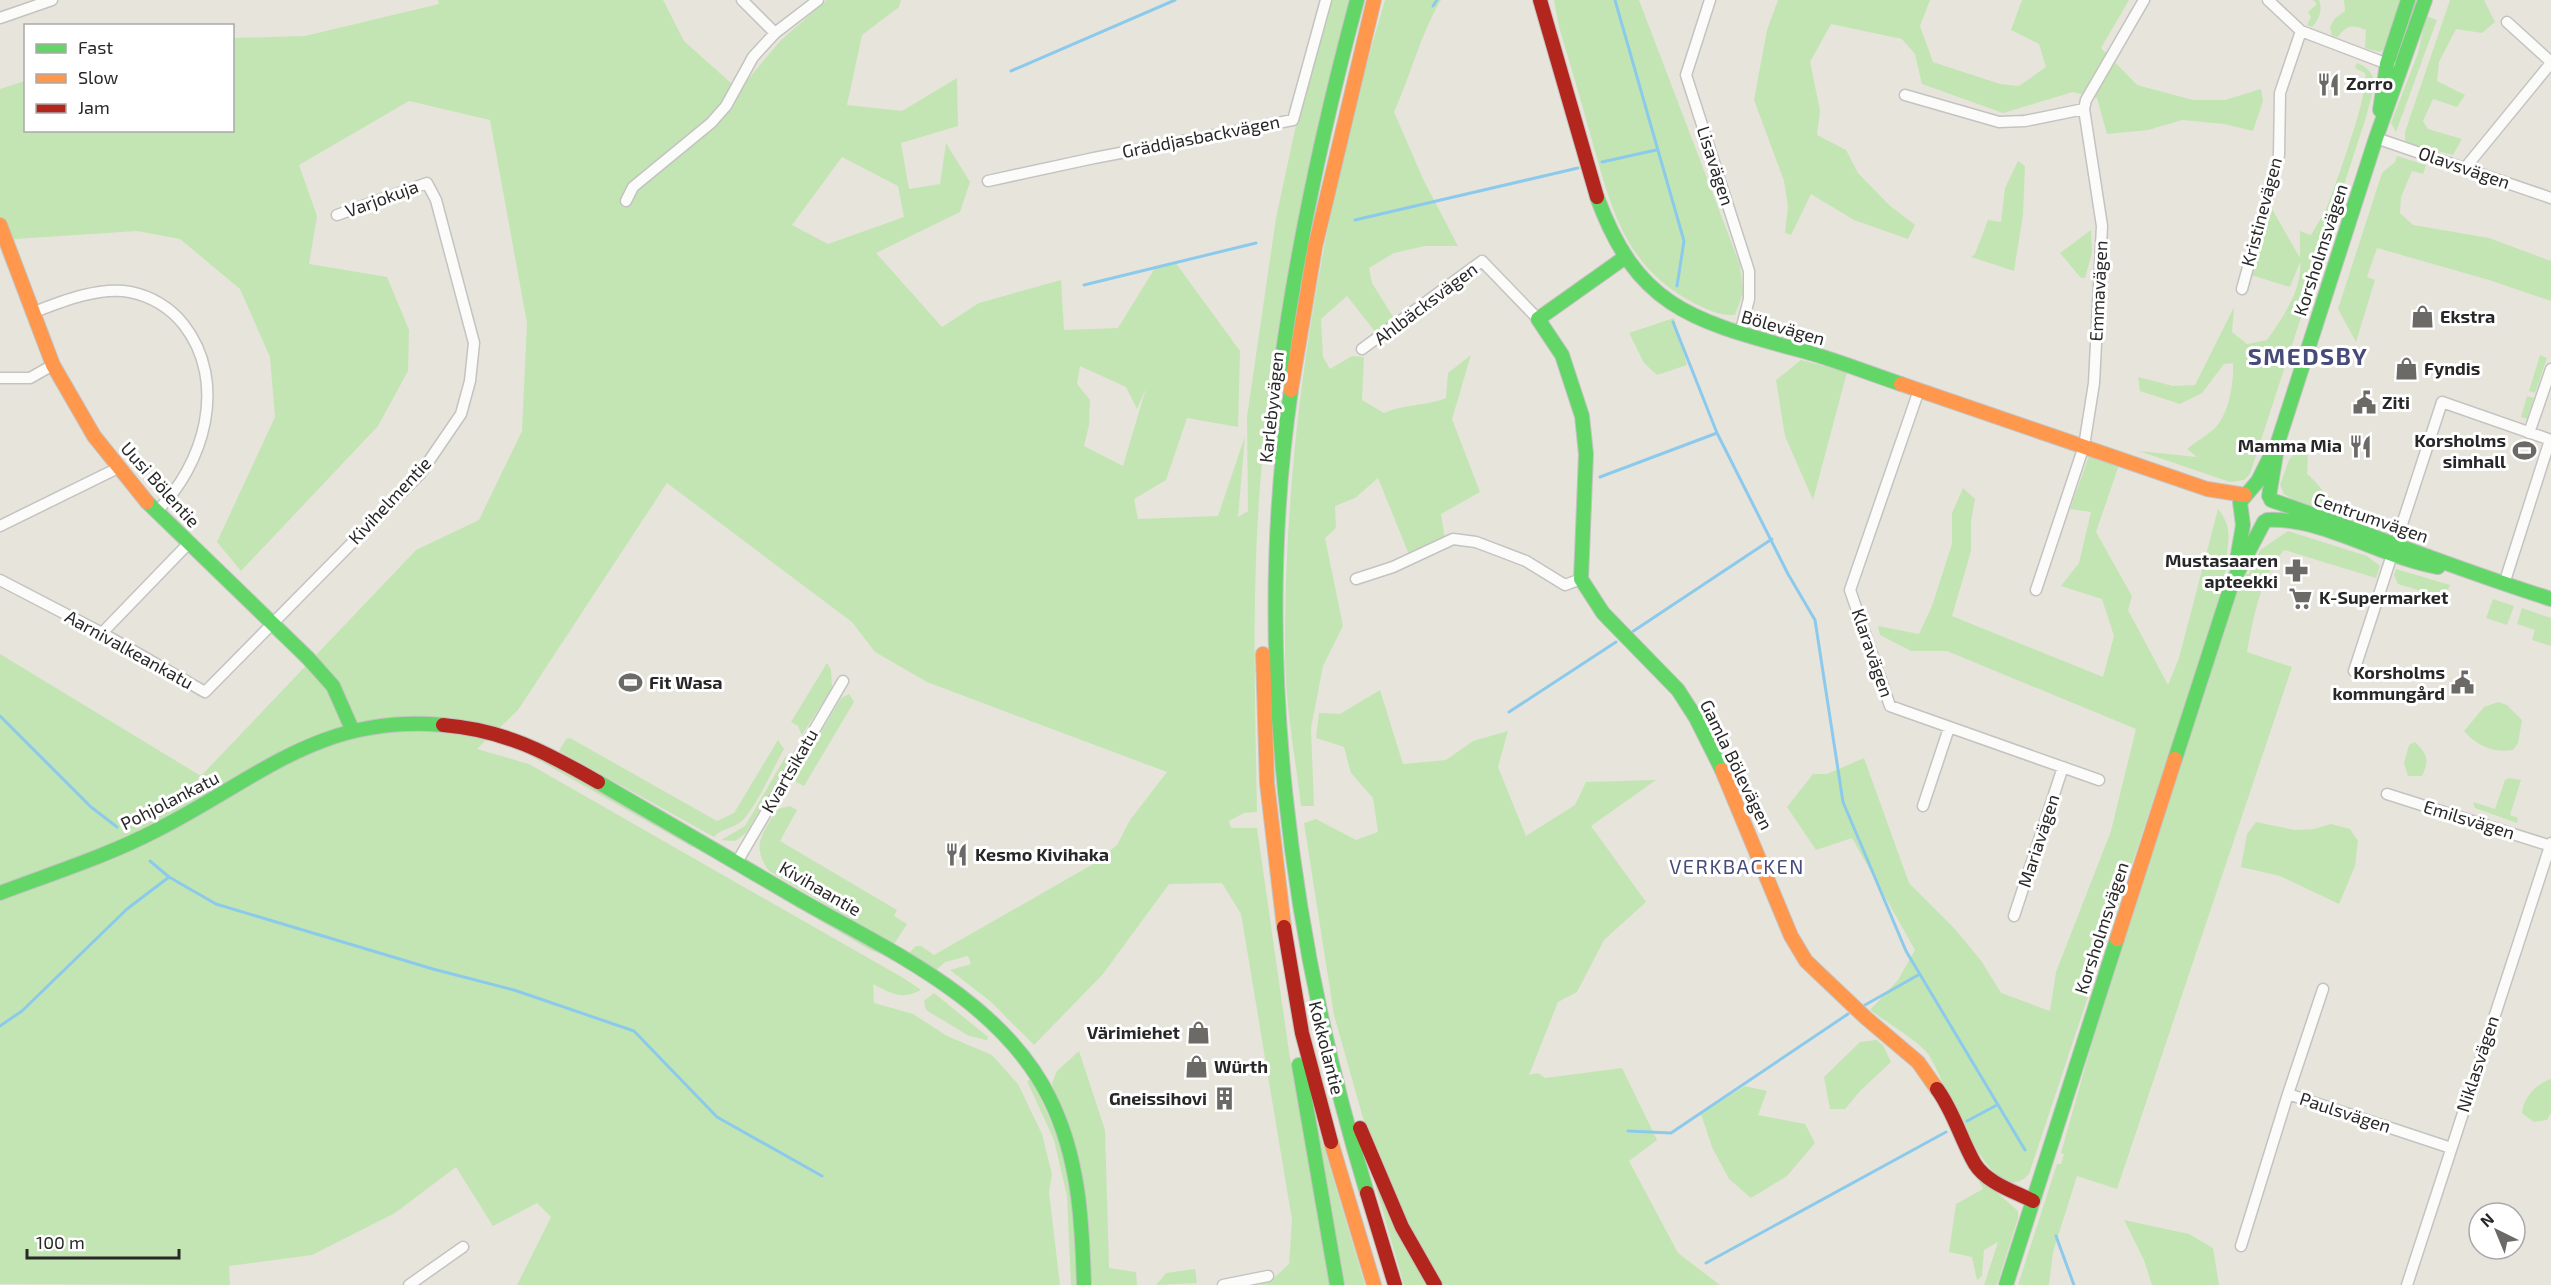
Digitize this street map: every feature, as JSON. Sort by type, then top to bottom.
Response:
[{"type":"main road","name":"Karlebyvägen","points":[[1270,814],[1262,670],[1265,552],[1272,438],[1287,312],[1309,202],[1358,0]]},
{"type":"main road","name":"Karlebyvägen","points":[[1291,826],[1275,666],[1277,552],[1286,436],[1301,312],[1324,195],[1374,0]]},
{"type":"main road","name":"Bölevägen","points":[[1540,0],[1600,213],[1624,258],[1638,276],[1678,308],[1697,319],[1740,334],[1794,348],[2207,489],[2247,494]]},
{"type":"main road","name":"Korsholmsvägen","points":[[2376,138],[2387,64],[2408,0]]},
{"type":"main road","name":"Korsholmsvägen","points":[[2270,498],[2278,442],[2376,138],[2425,0]]},
{"type":"main road","name":"Uusi Bölentie","points":[[0,225],[53,366],[94,436],[156,512],[308,658],[333,686],[352,729]]},
{"type":"main road","points":[[1581,579],[1586,454],[1582,416],[1562,355],[1538,319],[1624,258]]},
{"type":"main road","name":"Korsholmsvägen","points":[[2247,494],[2278,442]]},
{"type":"main road","name":"Bölevägen","points":[[2207,489],[2241,513]]},
{"type":"main road","points":[[2257,491],[2270,498],[2273,508],[2265,521],[2251,523],[2241,513],[2241,502],[2247,494],[2257,491]]},
{"type":"main road","name":"Centrumvägen","points":[[2270,498],[2392,554]]},
{"type":"main road","name":"Korsholmsvägen","points":[[2006,1285],[2232,583],[2241,537],[2241,513]]},
{"type":"main road","name":"Centrumvägen","points":[[2265,521],[2285,519],[2392,554],[2459,570],[2551,599]]},
{"type":"main road","name":"Korsholmsvägen","points":[[2232,583],[2265,521]]},
{"type":"main road","name":"Gamla Bölevägen","points":[[1581,579],[1603,613],[1658,667],[1678,690],[1696,718],[1733,792],[1791,936],[1806,961],[1866,1018],[1918,1062],[1948,1104],[1976,1165],[1994,1182],[2033,1201]]},
{"type":"main road","name":"Kivihaantie","points":[[352,729],[378,724],[470,728],[509,736],[540,749],[921,969],[972,1002],[1029,1060],[1066,1136],[1081,1207],[1084,1285]]},
{"type":"main road","name":"Pohjolankatu","points":[[0,893],[159,831],[295,754],[352,729]]},
{"type":"main road","name":"Kokkolantie","points":[[1270,814],[1296,997],[1318,1094],[1374,1285]]},
{"type":"main road","name":"Kokkolantie","points":[[1291,826],[1307,942],[1343,1108],[1395,1285]]},
{"type":"main road","points":[[1296,997],[1291,1020],[1337,1285]]},
{"type":"main road","points":[[1343,1108],[1359,1125],[1402,1227],[1435,1285]]},
{"type":"street","points":[[0,18],[52,0]]},
{"type":"street","points":[[742,0],[775,33]]},
{"type":"street","points":[[626,201],[633,187],[711,123],[726,106],[753,57],[775,33],[818,0]]},
{"type":"street","name":"Gräddjasbackvägen","points":[[988,181],[1293,120],[1326,0]]},
{"type":"street","name":"Lisavägen","points":[[1710,0],[1686,75],[1749,271],[1749,299],[1740,334]]},
{"type":"street","points":[[1905,95],[1999,122],[2025,121],[2084,109],[2086,100],[2144,0]]},
{"type":"street","points":[[2268,0],[2301,31],[2402,70]]},
{"type":"street","points":[[2465,168],[2551,62],[2507,22]]},
{"type":"street","name":"Kristinevägen","points":[[2242,289],[2279,155],[2280,93],[2301,31]]},
{"type":"street","name":"Emmavägen","points":[[2036,591],[2084,446],[2094,383],[2102,226],[2084,109]]},
{"type":"street","name":"Olavsvägen","points":[[2376,138],[2551,198]]},
{"type":"street","name":"Varjokuja","points":[[337,215],[427,183]]},
{"type":"street","name":"Kivihelmentie","points":[[272,625],[420,474],[461,414],[470,381],[474,343],[436,200],[427,183]]},
{"type":"street","name":"Ahlbäcksvägen","points":[[1362,349],[1482,261],[1538,319]]},
{"type":"street","points":[[32,314],[96,293],[129,292],[158,301],[178,317],[192,336],[203,359],[208,388],[206,420],[196,452],[181,480],[156,512]]},
{"type":"street","points":[[0,378],[30,378],[53,366]]},
{"type":"street","points":[[2529,433],[2551,369]]},
{"type":"street","name":"Klaravägen","points":[[1918,390],[1850,590],[1890,706],[2099,780]]},
{"type":"street","points":[[2354,671],[2442,402],[2551,440],[2504,584]]},
{"type":"street","points":[[0,526],[118,468]]},
{"type":"street","points":[[1356,579],[1394,567],[1454,539],[1476,542],[1526,561],[1565,585],[1581,579]]},
{"type":"street","points":[[102,633],[188,544]]},
{"type":"street","name":"Aarnivalkeankatu","points":[[0,580],[102,633],[205,692],[272,625]]},
{"type":"street","name":"Kvartsikatu","points":[[737,862],[843,681]]},
{"type":"street","points":[[1923,806],[1948,728]]},
{"type":"street","name":"Mariavägen","points":[[2014,916],[2063,767]]},
{"type":"street","name":"Emilsvägen","points":[[2387,794],[2551,845]]},
{"type":"street","name":"Niklasvägen","points":[[2407,1285],[2551,845]]},
{"type":"street","points":[[2288,1094],[2324,989]]},
{"type":"street","name":"Paulsvägen","points":[[2241,1246],[2288,1094],[2451,1148]]},
{"type":"street","points":[[409,1285],[463,1246]]},
{"type":"street","points":[[1223,1285],[1268,1276]]},
{"type":"green space","points":[[438,0],[663,0],[684,41],[731,83],[744,84],[781,40],[827,0],[901,0],[899,7],[862,35],[847,105],[902,111],[957,78],[958,126],[901,143],[909,189],[940,184],[946,143],[970,182],[960,212],[876,253],[942,327],[979,303],[1061,280],[1064,330],[1118,328],[1155,268],[1175,262],[1240,351],[1238,427],[1187,418],[1166,480],[1134,499],[1138,519],[1218,516],[1245,436],[1238,517],[1248,511],[1247,417],[1276,218],[1299,111],[1331,0],[1351,0],[1299,230],[1277,346],[1262,463],[1256,550],[1257,812],[1244,813],[1229,821],[1231,828],[1257,828],[1289,1052],[1330,1285],[1258,1285],[1273,1279],[1289,1264],[1292,1220],[1241,914],[1222,883],[1169,884],[1103,974],[1034,1045],[990,1001],[950,970],[971,964],[968,956],[945,962],[936,970],[909,953],[916,946],[921,946],[934,955],[1095,863],[1117,845],[1130,820],[1167,772],[927,682],[875,652],[852,622],[667,483],[518,710],[492,735],[513,741],[697,847],[692,847],[510,744],[488,738],[477,749],[529,764],[905,979],[921,990],[902,995],[886,991],[873,984],[874,1003],[913,1014],[947,1036],[992,1055],[1018,1084],[1042,1134],[1052,1174],[1049,1192],[1060,1285],[517,1285],[551,1217],[537,1203],[493,1226],[456,1167],[395,1213],[312,1255],[229,1266],[230,1285],[0,1284],[0,654],[201,776],[416,550],[479,520],[522,431],[527,323],[490,120],[409,101],[299,165],[317,216],[309,264],[387,277],[409,330],[408,371],[378,426],[241,571],[217,542],[275,417],[270,357],[240,289],[180,239],[137,231],[0,240],[0,89],[24,81],[24,132],[234,132],[234,38],[305,36],[439,4]],"holes":[[[842,157],[898,186],[904,217],[828,244],[792,225]],[[1080,366],[1126,387],[1137,409],[1146,388],[1123,466],[1084,446],[1089,425],[1090,400],[1077,384]]]},
{"type":"green space","points":[[1385,0],[1441,0],[1427,27],[1394,112],[1423,179],[1458,246],[1425,246],[1394,253],[1369,268],[1372,283],[1395,320],[1377,334],[1347,296],[1321,319],[1323,357],[1330,369],[1352,356],[1364,357],[1362,400],[1384,413],[1446,398],[1448,373],[1471,355],[1452,419],[1480,492],[1441,514],[1445,539],[1410,557],[1378,478],[1355,498],[1335,506],[1336,528],[1325,538],[1343,626],[1323,666],[1311,728],[1314,806],[1301,806],[1285,671],[1286,569],[1291,487],[1311,322],[1325,241],[1363,79]]},
{"type":"green space","points":[[1554,0],[1639,0],[1740,265],[1743,293],[1735,315],[1708,309],[1669,287],[1650,270],[1635,252],[1623,232],[1598,162],[1559,27]]},
{"type":"green space","points":[[1778,0],[1930,0],[1920,26],[1933,62],[2000,84],[2019,86],[2046,67],[2039,44],[2011,30],[2022,0],[2129,0],[2101,48],[2137,85],[2193,100],[2225,100],[2261,89],[2263,101],[2253,131],[2224,124],[2182,120],[2148,130],[2107,134],[2097,98],[2073,92],[2003,113],[1922,84],[1915,54],[1902,39],[1831,24],[1810,62],[1820,110],[1817,135],[1846,150],[1858,173],[1889,205],[1915,225],[1908,239],[1854,220],[1811,194],[1791,235],[1785,233],[1788,206],[1784,181],[1754,100],[1767,30]]},
{"type":"green space","points":[[2313,0],[2319,0],[2321,8],[2312,27],[2307,25],[2311,17],[2308,12],[2317,4]]},
{"type":"green space","points":[[2344,0],[2403,0],[2387,47],[2380,52],[2365,48],[2366,30],[2357,27],[2347,28],[2338,37],[2332,36],[2330,27],[2335,18],[2345,11]]},
{"type":"green space","points":[[2450,0],[2484,0],[2495,22],[2482,33],[2456,29],[2439,62],[2437,81],[2465,95],[2457,107],[2433,99],[2423,121],[2428,129],[2462,139],[2453,155],[2412,145],[2405,141],[2405,132]]},
{"type":"green space","points":[[2426,16],[2437,20],[2396,132],[2391,123],[2418,53]]},
{"type":"green space","points":[[2357,63],[2365,67],[2373,78],[2374,84],[2367,114],[2250,474],[2244,480],[2230,482],[2139,451],[2197,457],[2187,449],[2214,429],[2223,416],[2233,380],[2233,363],[2224,364],[2202,393],[2180,404],[2140,391],[2138,377],[2173,386],[2195,385],[2234,307],[2232,332],[2247,344],[2267,340],[2285,313],[2295,293],[2300,262],[2290,287],[2251,275],[2272,209],[2300,258],[2300,231],[2311,235],[2327,207],[2363,97],[2365,73],[2355,68]]},
{"type":"green space","points":[[2397,156],[2426,165],[2423,174],[2412,171],[2401,197],[2400,213],[2413,225],[2489,238],[2551,261],[2551,301],[2489,280],[2377,248],[2367,277],[2375,280],[2356,342],[2338,309],[2382,173],[2395,162]]},
{"type":"green space","points":[[2018,161],[2025,166],[2023,215],[2014,271],[1971,257],[1975,254],[1988,220],[2001,222],[2005,188]]},
{"type":"green space","points":[[2091,230],[2092,253],[2085,278],[2081,278],[2060,253]]},
{"type":"green space","points":[[1674,318],[1687,365],[1657,375],[1644,363],[1629,333]]},
{"type":"green space","points":[[2540,355],[2547,358],[2535,393],[2529,391]]},
{"type":"green space","points":[[1801,360],[1847,372],[1813,500],[1785,436],[1776,380]]},
{"type":"green space","points":[[2527,396],[2534,398],[2527,419],[2521,417]]},
{"type":"green space","points":[[2301,444],[2308,453],[2307,474],[2326,494],[2348,509],[2373,518],[2390,522],[2394,513],[2389,528],[2385,532],[2298,503],[2284,494],[2280,485],[2289,460]]},
{"type":"green space","points":[[2089,456],[2119,465],[2096,532],[2132,596],[2128,610],[2168,685],[2179,658],[2218,509],[2228,530],[2226,581],[2029,1174],[2014,1182],[1999,1177],[1985,1161],[1970,1138],[1935,1067],[1923,1048],[1870,1010],[1898,980],[1915,950],[1852,838],[1816,850],[1787,807],[1813,774],[1827,774],[1864,758],[1909,883],[1955,929],[1982,962],[2001,993],[2050,1011],[2056,972],[2111,831],[2136,729],[1947,651],[1911,651],[1880,635],[1878,626],[1919,634],[1932,606],[1952,544],[1952,513],[1963,488],[1975,499],[1971,522],[1971,551],[1952,616],[2103,677],[2114,636],[2102,599],[2061,586],[2079,563],[2091,512],[2070,509]]},
{"type":"green space","points":[[2288,531],[2367,556],[2380,566],[2376,578],[2284,550],[2269,572],[2255,612],[2247,652],[2292,667],[2117,1189],[2077,1176],[2053,1252],[2049,1285],[2018,1285],[2057,1164],[2061,1164],[2064,1154],[2061,1153],[2091,1046],[2238,584],[2242,585],[2260,550]]},
{"type":"green space","points":[[2396,569],[2450,585],[2445,598],[2398,584],[2394,575]]},
{"type":"green space","points":[[2493,599],[2514,606],[2507,625],[2486,618]]},
{"type":"green space","points":[[2522,608],[2551,618],[2551,646],[2532,640],[2535,630],[2517,624]]},
{"type":"green space","points":[[827,663],[831,670],[832,688],[802,735],[798,726],[791,722]]},
{"type":"green space","points":[[1380,690],[1403,764],[1446,760],[1473,741],[1508,731],[1498,767],[1526,836],[1575,805],[1586,782],[1656,780],[1591,826],[1646,902],[1604,940],[1577,992],[1558,1002],[1529,1075],[1538,1073],[1545,1078],[1622,1068],[1657,1140],[1629,1161],[1678,1253],[1720,1285],[1441,1285],[1389,1186],[1363,1118],[1334,1015],[1304,823],[1316,819],[1356,840],[1378,832],[1373,798],[1351,773],[1344,747],[1316,738],[1319,713],[1340,714]]},
{"type":"green space","points":[[849,694],[854,702],[804,786],[796,782],[795,777],[841,698]]},
{"type":"green space","points":[[2498,702],[2507,705],[2522,720],[2518,743],[2513,750],[2486,747],[2474,741],[2464,731],[2484,707]]},
{"type":"green space","points":[[570,738],[717,821],[734,813],[778,740],[784,749],[748,814],[738,824],[714,837],[559,751],[566,739]]},
{"type":"green space","points":[[2415,742],[2425,754],[2426,766],[2422,776],[2408,776],[2404,763],[2409,745]]},
{"type":"green space","points":[[786,756],[788,762],[746,833],[735,841],[721,840],[745,826]]},
{"type":"green space","points":[[2509,778],[2521,780],[2510,815],[2518,818],[2517,823],[2475,808],[2473,802],[2495,809],[2505,780]]},
{"type":"green space","points":[[790,806],[797,810],[780,841],[897,910],[894,916],[907,924],[894,944],[769,871],[760,854],[759,847],[763,833],[777,809]]},
{"type":"green space","points":[[2256,822],[2295,830],[2314,829],[2331,824],[2350,829],[2358,841],[2355,866],[2339,904],[2280,876],[2241,867],[2247,834]]},
{"type":"green space","points":[[711,855],[891,958],[870,950]]},
{"type":"green space","points":[[934,993],[988,1037],[987,1040],[969,1036],[926,1010],[924,1001]]},
{"type":"green space","points":[[1876,1040],[1883,1045],[1891,1062],[1861,1090],[1845,1109],[1830,1109],[1824,1077],[1860,1042]]},
{"type":"green space","points":[[1079,1051],[1105,1130],[1109,1268],[1136,1272],[1137,1285],[1093,1285],[1090,1275],[1052,1083],[1057,1071]]},
{"type":"green space","points":[[1031,1079],[1051,1121],[1066,1165],[1073,1210],[1077,1285],[1071,1285],[1067,1196],[1054,1140],[1027,1081]]},
{"type":"green space","points":[[2551,1079],[2551,1113],[2547,1120],[2534,1122],[2522,1113],[2523,1107],[2536,1088]]},
{"type":"green space","points":[[1745,1086],[1767,1091],[1758,1115],[1805,1124],[1815,1143],[1787,1176],[1751,1198],[1729,1179],[1712,1147],[1701,1114]]},
{"type":"green space","points":[[1309,1097],[1365,1285],[1341,1285]]},
{"type":"green space","points":[[1976,1174],[2018,1211],[2018,1218],[1997,1285],[1984,1285],[1998,1242],[1984,1250],[1982,1276],[1977,1280],[1972,1257],[1949,1252],[1956,1204],[1983,1189]]},
{"type":"green space","points":[[1375,1184],[1429,1285],[1404,1285]]},
{"type":"green space","points":[[2124,1220],[2189,1234],[2213,1248],[2219,1285],[2152,1285],[2144,1260]]},
{"type":"green space","points":[[1195,1269],[1197,1283],[1156,1285],[1166,1273]]},
{"type":"waterway","points":[[1011,71],[1175,0]]},
{"type":"waterway","points":[[1433,6],[1437,0]]},
{"type":"waterway","points":[[1615,0],[1684,241],[1677,286]]},
{"type":"waterway","points":[[1602,162],[1656,150]]},
{"type":"waterway","points":[[1355,220],[1578,168]]},
{"type":"waterway","points":[[1084,285],[1256,243]]},
{"type":"waterway","points":[[1673,322],[1717,433],[1788,574],[1815,620],[1843,802],[1906,951],[2025,1150]]},
{"type":"waterway","points":[[1600,477],[1717,433]]},
{"type":"waterway","points":[[1632,632],[1772,539]]},
{"type":"waterway","points":[[1509,712],[1616,642]]},
{"type":"waterway","points":[[0,716],[91,807],[117,827]]},
{"type":"waterway","points":[[150,861],[169,877],[216,904],[433,969],[514,990],[634,1031],[717,1117],[822,1176]]},
{"type":"waterway","points":[[0,1026],[22,1011],[127,909],[169,877]]},
{"type":"waterway","points":[[1865,1005],[1920,974]]},
{"type":"waterway","points":[[1628,1131],[1671,1133],[1848,1014]]},
{"type":"waterway","points":[[1967,1121],[1997,1105]]},
{"type":"waterway","points":[[1706,1263],[1946,1132]]},
{"type":"waterway","points":[[2056,1236],[2074,1285]]},
{"type":"traffic: fast","points":[[1280,373],[1313,185],[1333,92],[1357,0]]},
{"type":"traffic: fast","points":[[2380,110],[2387,64],[2408,0]]},
{"type":"traffic: fast","points":[[2269,496],[2278,442],[2376,138],[2425,0]]},
{"type":"traffic: fast","points":[[1597,197],[1612,233],[1629,262],[1670,302],[1724,328],[1820,356],[1901,384]]},
{"type":"traffic: fast","points":[[1624,258],[1538,319],[1562,355],[1582,416],[1586,454],[1581,579],[1603,613],[1678,690],[1696,718],[1722,770]]},
{"type":"traffic: fast","points":[[1291,390],[1280,490],[1276,591],[1278,693],[1285,795],[1299,897],[1317,997],[1340,1096],[1367,1193]]},
{"type":"traffic: fast","points":[[2237,560],[2243,525],[2240,502],[2258,481],[2269,459]]},
{"type":"traffic: fast","points":[[2271,500],[2551,599]]},
{"type":"traffic: fast","points":[[147,502],[308,658],[333,686],[352,729]]},
{"type":"traffic: fast","points":[[2267,520],[2310,525],[2438,567]]},
{"type":"traffic: fast","points":[[2175,759],[2232,583],[2264,522]]},
{"type":"traffic: fast","points":[[0,893],[119,848],[194,810],[292,754],[325,740],[361,729],[400,724],[443,725]]},
{"type":"traffic: fast","points":[[598,782],[907,960],[942,982],[1004,1034],[1029,1064],[1060,1121],[1077,1190],[1084,1285]]},
{"type":"traffic: fast","points":[[2006,1285],[2117,939]]},
{"type":"traffic: fast","points":[[1299,1065],[1337,1285]]},
{"type":"traffic: slow","points":[[1291,390],[1315,247],[1374,0]]},
{"type":"traffic: slow","points":[[0,225],[53,365],[94,436],[147,502]]},
{"type":"traffic: slow","points":[[1901,384],[2207,489],[2245,495]]},
{"type":"traffic: slow","points":[[1263,654],[1267,783],[1284,927]]},
{"type":"traffic: slow","points":[[2117,939],[2175,759]]},
{"type":"traffic: slow","points":[[1722,770],[1791,936],[1806,961],[1866,1018],[1918,1062],[1937,1089]]},
{"type":"traffic: slow","points":[[1331,1142],[1374,1285]]},
{"type":"traffic: jam","points":[[1540,0],[1597,197]]},
{"type":"traffic: jam","points":[[443,725],[505,737],[542,752],[598,782]]},
{"type":"traffic: jam","points":[[1284,927],[1302,1033],[1331,1142]]},
{"type":"traffic: jam","points":[[1937,1089],[1980,1171],[2001,1186],[2033,1201]]},
{"type":"traffic: jam","points":[[1360,1128],[1402,1227],[1435,1285]]},
{"type":"traffic: jam","points":[[1367,1193],[1395,1285]]},
{"type":"place","name":"Zorro","points":[[2328,84]]},
{"type":"place","name":"Ekstra","points":[[2422,317]]},
{"type":"place","name":"Fyndis","points":[[2406,369]]},
{"type":"place","name":"Ziti","points":[[2364,403]]},
{"type":"place","name":"Mamma Mia","points":[[2360,446]]},
{"type":"place","name":"Korsholms simhall","points":[[2524,451]]},
{"type":"place","name":"Mustasaaren apteekki","points":[[2296,571]]},
{"type":"place","name":"K-Supermarket","points":[[2301,598]]},
{"type":"place","name":"Fit Wasa","points":[[631,683]]},
{"type":"place","name":"Korsholms kommungård","points":[[2463,683]]},
{"type":"place","name":"Kesmo Kivihaka","points":[[957,855]]},
{"type":"place","name":"Värimiehet","points":[[1198,1033]]},
{"type":"place","name":"Würth","points":[[1196,1067]]},
{"type":"place","name":"Gneissihovi","points":[[1225,1099]]},
{"type":"district","name":"SMEDSBY","points":[[2308,357]]},
{"type":"district","name":"VERKBACKEN","points":[[1737,867]]}]
